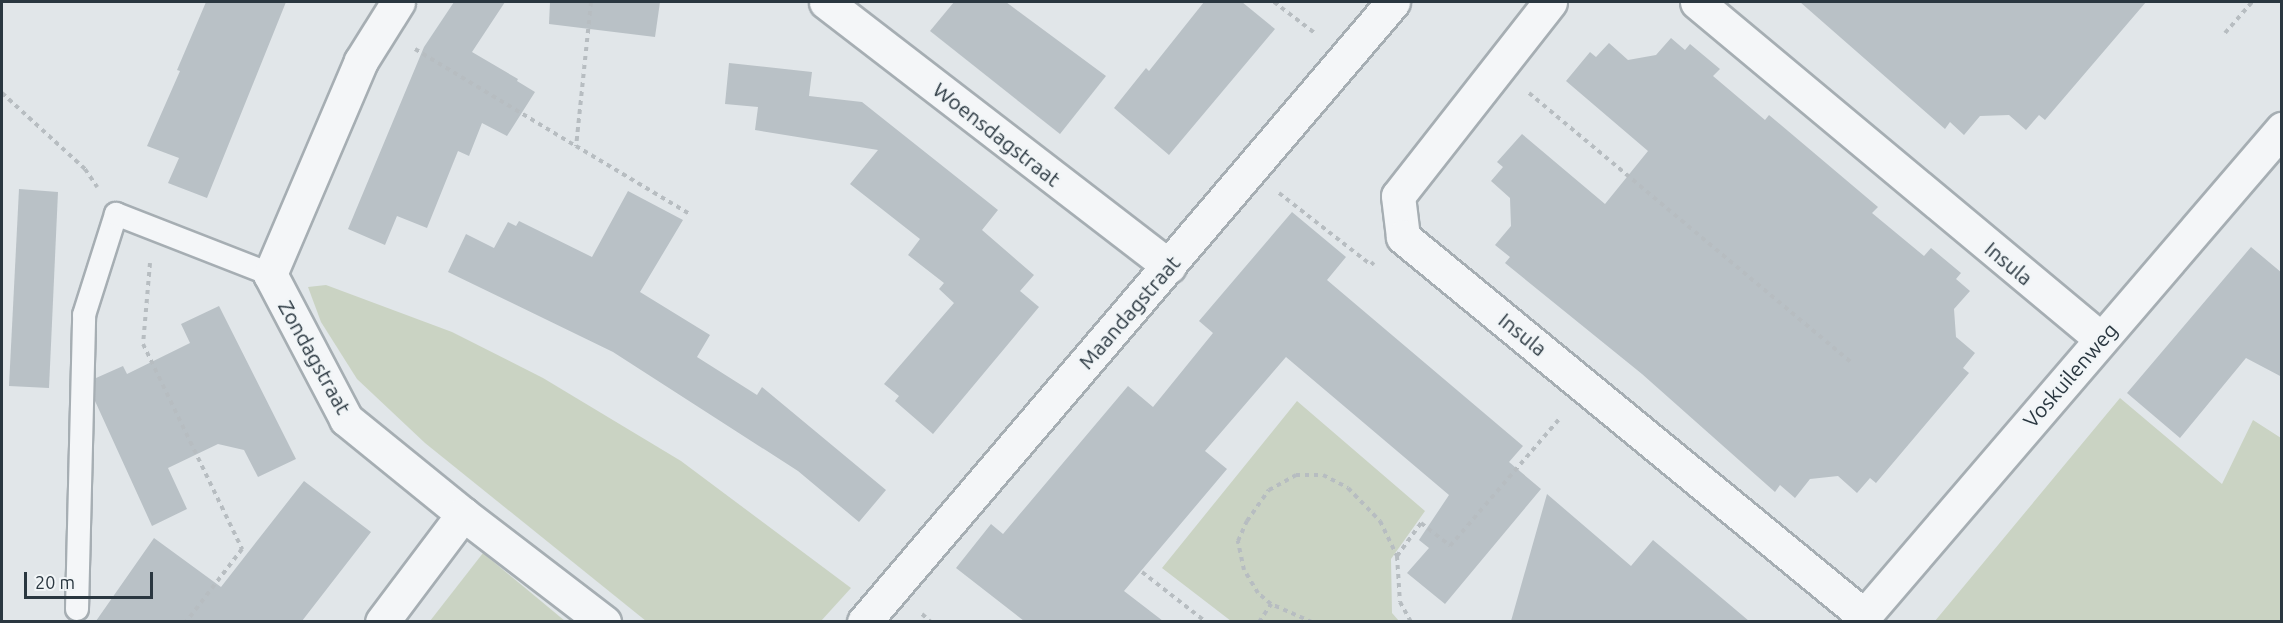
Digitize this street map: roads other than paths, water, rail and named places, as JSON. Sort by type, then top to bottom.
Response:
[{"type":"street","name":"Zondagstraat","points":[[398,2],[361,61],[270,274],[346,418],[463,514],[604,621]]},
{"type":"street","name":"Woensdagstraat","points":[[826,2],[1169,266]]},
{"type":"street","name":"Maandagstraat","points":[[864,621],[1393,2]]},
{"type":"street","name":"Insula","points":[[1551,2],[1398,196],[1404,237],[1588,387],[1861,618]]},
{"type":"street","name":"Insula","points":[[1696,2],[2101,339]]},
{"type":"street","name":"Voskuilenweg","points":[[1861,618],[2282,129]]},
{"type":"street","points":[[382,621],[463,514]]},
{"type":"lane","points":[[77,609],[84,315],[116,214],[270,274]]}]
